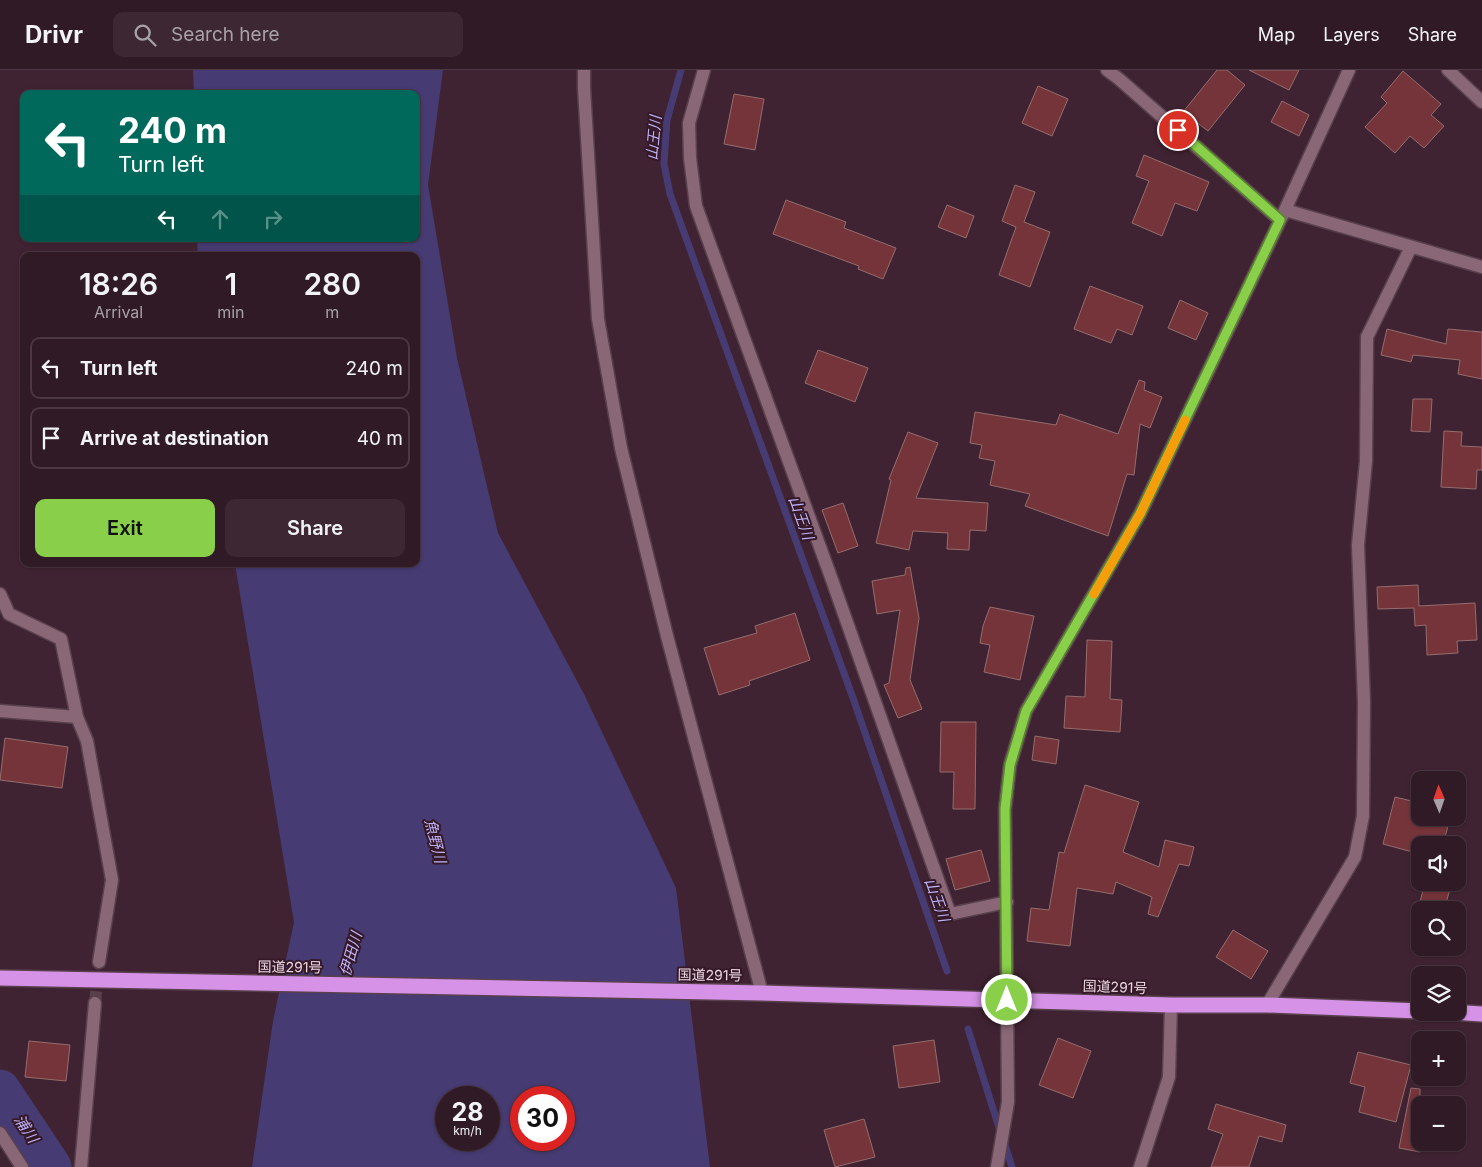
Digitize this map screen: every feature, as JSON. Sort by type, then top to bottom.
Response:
[{"type":"highway","name":"国道291号","points":[[0,978],[756,993],[1171,1005],[1267,1005],[1411,1011]]},
{"type":"highway","points":[[1466,1013],[1482,1014]]},
{"type":"street","points":[[584,70],[598,319],[621,448],[756,993]]},
{"type":"street","points":[[704,70],[689,123],[690,158],[696,206],[832,580],[950,914],[1007,902]]},
{"type":"street","points":[[1106,70],[1282,215],[1482,267]]},
{"type":"street","points":[[997,1166],[1008,1102],[1005,809],[1010,765],[1026,711],[1140,514],[1349,70]]},
{"type":"street","points":[[1448,70],[1482,102]]},
{"type":"street","points":[[1267,1005],[1355,857],[1363,816],[1364,702],[1358,545],[1366,461],[1367,336],[1411,247]]},
{"type":"street","points":[[0,594],[9,614],[61,639],[77,717],[87,740],[112,880],[100,962]]},
{"type":"street","points":[[0,711],[77,717]]},
{"type":"street","points":[[81,1167],[95,1003]]},
{"type":"street","points":[[1140,1167],[1169,1077],[1171,1005]]},
{"type":"street","points":[[0,1133],[22,1167]]},
{"type":"water","points":[[193,70],[443,70],[428,185],[457,358],[498,533],[584,694],[676,888],[710,1167],[252,1167],[273,1021],[294,922],[235,567],[420,567],[420,252],[198,252],[197,242],[420,242],[420,90],[194,90]]},
{"type":"building","points":[[1217,70],[1227,70],[1245,85],[1208,131],[1183,112]]},
{"type":"building","points":[[1249,70],[1299,70],[1289,90]]},
{"type":"building","points":[[1403,71],[1441,104],[1431,115],[1444,126],[1424,148],[1410,136],[1395,153],[1365,127],[1387,103],[1381,97]]},
{"type":"building","points":[[1038,86],[1068,99],[1052,136],[1022,123]]},
{"type":"building","points":[[734,94],[764,99],[755,150],[724,144]]},
{"type":"building","points":[[1282,101],[1309,115],[1299,136],[1271,122]]},
{"type":"building","points":[[1144,155],[1209,182],[1197,211],[1175,203],[1162,236],[1132,223],[1149,181],[1136,176]]},
{"type":"building","points":[[1015,185],[1035,192],[1024,222],[1050,232],[1030,287],[999,275],[1016,227],[1002,221]]},
{"type":"building","points":[[786,200],[846,222],[844,228],[896,248],[883,279],[858,269],[859,266],[773,234]]},
{"type":"building","points":[[947,205],[974,216],[966,238],[938,227]]},
{"type":"building","points":[[1090,286],[1143,306],[1132,335],[1117,329],[1111,343],[1074,329]]},
{"type":"building","points":[[1180,300],[1208,313],[1196,340],[1168,328]]},
{"type":"building","points":[[1387,329],[1446,344],[1448,329],[1482,332],[1482,379],[1458,374],[1460,360],[1413,355],[1411,362],[1381,355]]},
{"type":"building","points":[[818,350],[868,368],[855,402],[805,383]]},
{"type":"building","points":[[1139,380],[1145,382],[1144,390],[1162,397],[1150,428],[1140,424],[1134,475],[1127,474],[1108,536],[1025,506],[1030,494],[990,485],[995,461],[979,458],[982,445],[970,443],[975,412],[1056,425],[1060,414],[1118,434]]},
{"type":"building","points":[[1413,399],[1432,399],[1430,432],[1411,431]]},
{"type":"building","points":[[1444,431],[1462,432],[1461,446],[1482,447],[1482,470],[1477,470],[1476,489],[1441,487]]},
{"type":"building","points":[[908,432],[938,443],[916,498],[988,503],[986,531],[970,530],[969,550],[947,549],[948,533],[913,531],[909,550],[876,543],[891,480],[889,479]]},
{"type":"building","points":[[843,503],[858,546],[838,553],[822,510]]},
{"type":"building","points":[[910,567],[919,618],[910,680],[922,709],[898,718],[884,685],[889,683],[900,610],[877,614],[872,581],[905,575],[906,568]]},
{"type":"building","points":[[1418,585],[1419,606],[1475,603],[1477,640],[1457,641],[1458,653],[1427,655],[1426,625],[1415,626],[1414,608],[1378,609],[1377,587]]},
{"type":"building","points":[[990,607],[1034,616],[1020,680],[984,672],[990,645],[980,643],[983,626]]},
{"type":"building","points":[[795,613],[810,660],[749,681],[750,685],[719,695],[704,648],[757,633],[755,626]]},
{"type":"building","points":[[1087,640],[1112,641],[1110,699],[1122,700],[1120,732],[1064,728],[1066,696],[1085,697]]},
{"type":"building","points":[[941,722],[976,722],[975,809],[953,809],[954,772],[940,772]]},
{"type":"building","points":[[1035,736],[1059,740],[1056,764],[1032,760]]},
{"type":"building","points":[[5,738],[68,747],[62,788],[0,780]]},
{"type":"building","points":[[1085,785],[1139,802],[1123,852],[1159,867],[1165,840],[1194,847],[1189,866],[1179,864],[1158,917],[1148,914],[1152,897],[1116,882],[1113,894],[1077,888],[1070,946],[1027,941],[1031,908],[1049,910],[1059,852],[1064,853]]},
{"type":"building","points":[[1395,797],[1411,801],[1411,826],[1448,826],[1445,836],[1411,836],[1411,852],[1383,844]]},
{"type":"building","points":[[981,850],[990,881],[955,890],[946,859]]},
{"type":"building","points":[[1423,891],[1449,891],[1447,901],[1420,901]]},
{"type":"building","points":[[1233,930],[1268,951],[1251,979],[1216,957]]},
{"type":"building","points":[[1058,1038],[1091,1051],[1073,1098],[1039,1085]]},
{"type":"building","points":[[934,1040],[940,1082],[899,1088],[893,1046]]},
{"type":"building","points":[[29,1041],[70,1045],[66,1081],[25,1077]]},
{"type":"building","points":[[1358,1052],[1411,1065],[1396,1122],[1359,1112],[1365,1087],[1350,1083]]},
{"type":"building","points":[[1411,1088],[1420,1089],[1420,1096],[1411,1096],[1411,1150],[1399,1148]]},
{"type":"building","points":[[1216,1104],[1286,1125],[1282,1142],[1259,1136],[1249,1167],[1211,1167],[1223,1134],[1208,1129]]},
{"type":"building","points":[[864,1119],[875,1157],[835,1167],[824,1130]]},
{"type":"waterway","name":"山王川","points":[[681,70],[667,120],[664,164],[670,194],[853,698],[947,971]]},
{"type":"waterway","name":"山王川","points":[[968,1029],[1000,1131]]},
{"type":"waterway","name":"浦川","points":[[0,1090],[51,1167]]},
{"type":"waterway","name":"山王川","points":[[1004,1141],[1012,1167]]},
{"type":"tunnel","points":[[95,1003],[99,962]]},
{"type":"slow traffic","points":[[1094,594],[1140,514],[1185,420]]},
{"type":"route","points":[[1007,1000],[1005,809],[1010,765],[1026,711],[1140,514],[1280,220],[1178,130]]},
{"type":"water label","name":"魚野川","points":[[435,841]]},
{"type":"water label","name":"伊田川","points":[[351,954]]}]
